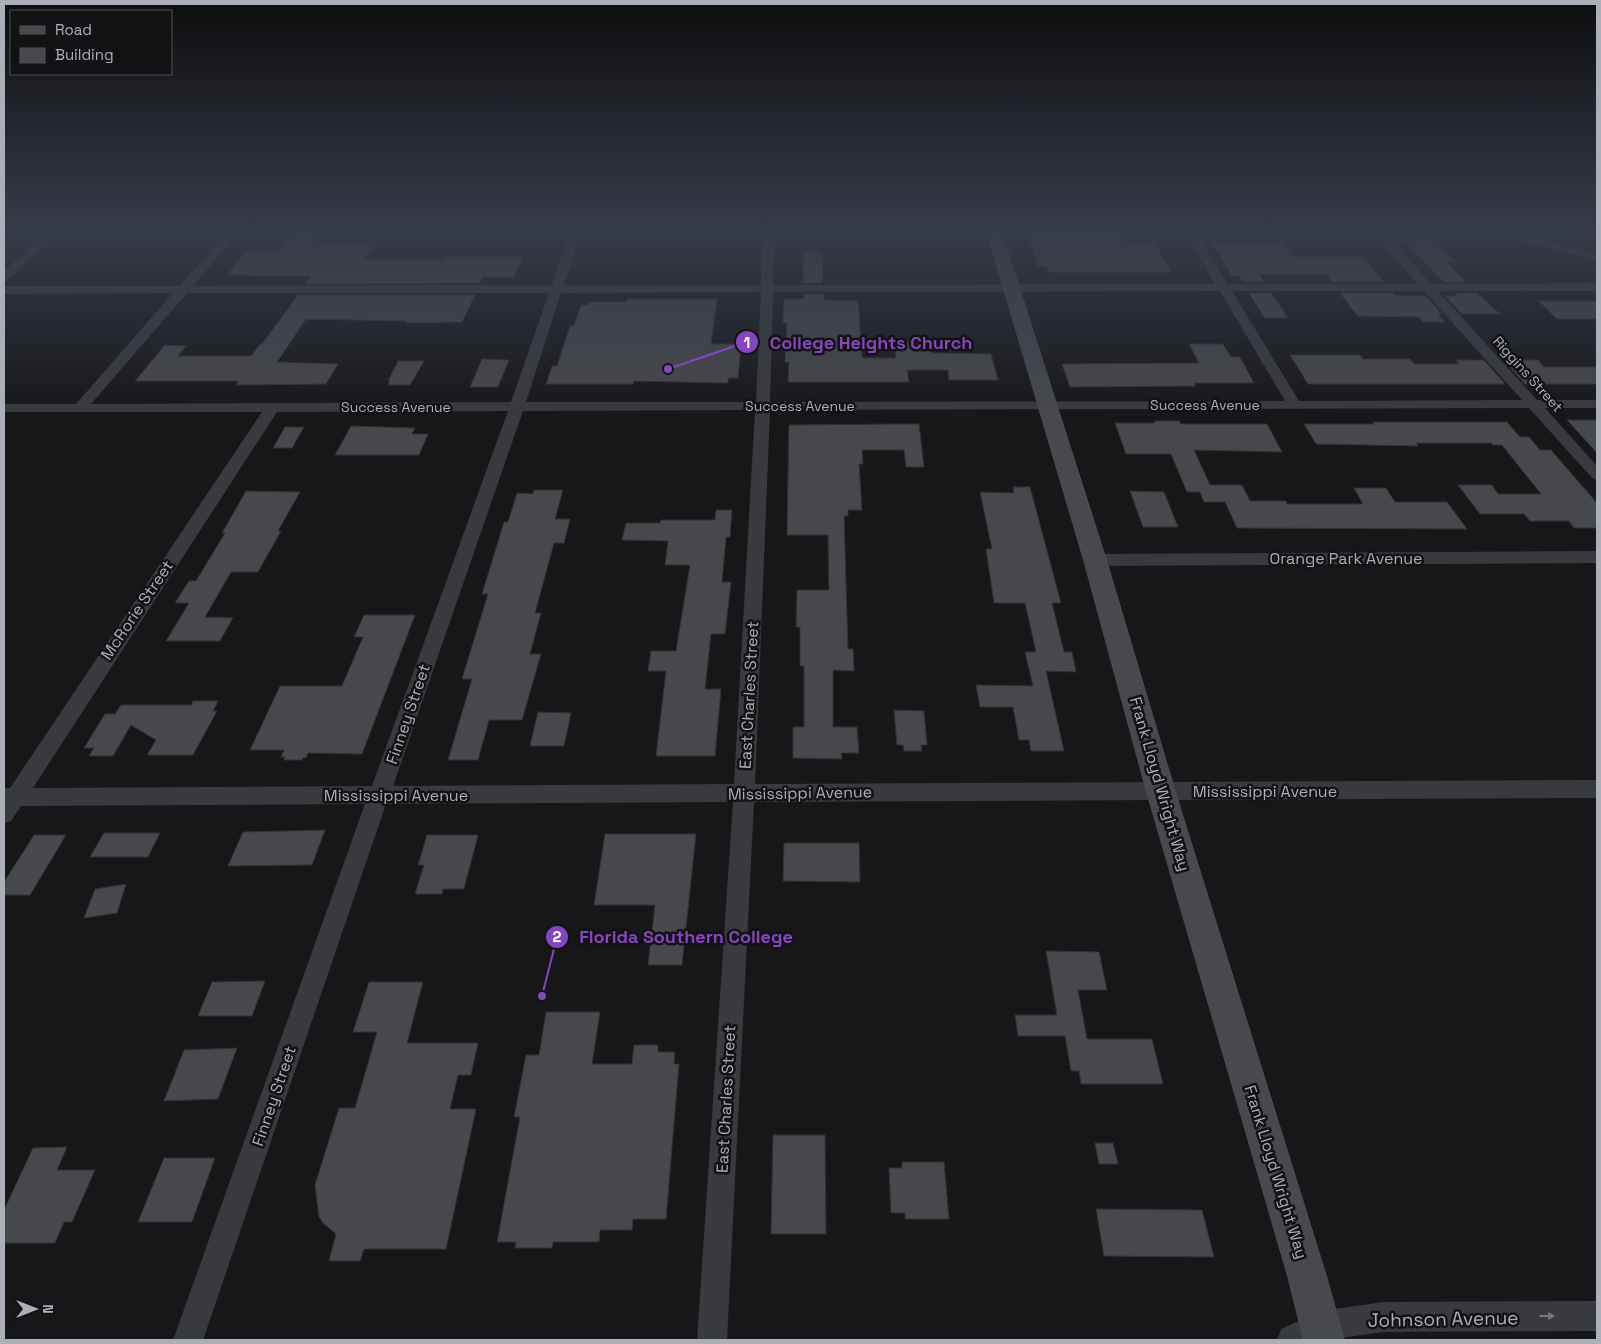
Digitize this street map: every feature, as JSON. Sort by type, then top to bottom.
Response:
[{"type":"street","points":[[80,408],[182,291]]},
{"type":"street","name":"Finney Street","points":[[188,1340],[517,407],[555,291]]},
{"type":"street","name":"East Charles Street","points":[[712,1340],[744,794],[766,291]]},
{"type":"street","name":"Frank Lloyd Wright Way","points":[[1013,291],[1323,1333]]},
{"type":"street","points":[[1225,291],[1295,405]]},
{"type":"street","name":"Riggins Street","points":[[1430,291],[1597,475]]},
{"type":"street","name":"Success Avenue","points":[[4,408],[1597,404]]},
{"type":"street","name":"McRorie Street","points":[[7,803],[272,408]]},
{"type":"street","name":"Orange Park Avenue","points":[[1094,560],[1597,557]]},
{"type":"street","name":"Mississippi Avenue","points":[[7,803],[380,795],[1597,789]]},
{"type":"street","name":"Johnson Avenue","points":[[1292,1340],[1383,1317],[1597,1316]]},
{"type":"building","points":[[1249,293],[1271,293],[1288,318],[1265,318]]},
{"type":"building","points":[[1340,293],[1393,293],[1396,296],[1426,296],[1442,314],[1438,314],[1445,322],[1423,322],[1419,317],[1358,316]]},
{"type":"building","points":[[1454,293],[1477,293],[1500,314],[1462,314],[1445,296],[1458,296]]},
{"type":"building","points":[[804,294],[824,294],[824,300],[858,301],[862,358],[896,358],[895,342],[929,341],[932,353],[991,354],[998,380],[949,380],[948,370],[907,370],[909,382],[788,382],[789,362],[785,362],[787,323],[783,323],[784,299],[804,299]]},
{"type":"building","points":[[298,295],[475,295],[462,322],[405,323],[406,321],[306,319],[277,362],[338,364],[326,384],[236,385],[239,381],[135,381],[165,345],[186,346],[178,356],[251,356]]},
{"type":"building","points":[[627,299],[717,299],[711,344],[741,344],[738,378],[728,378],[728,383],[634,381],[633,384],[546,384],[552,366],[557,366],[570,326],[574,326],[581,305],[588,305],[589,302],[627,302]]},
{"type":"building","points":[[1539,301],[1597,301],[1597,319],[1557,319]]},
{"type":"building","points":[[1189,344],[1223,344],[1231,357],[1240,357],[1254,383],[1194,383],[1196,386],[1070,387],[1062,364],[1199,363]]},
{"type":"building","points":[[1290,355],[1360,355],[1363,359],[1410,359],[1414,364],[1459,364],[1456,360],[1484,360],[1505,384],[1308,384]]},
{"type":"building","points":[[482,359],[509,360],[498,387],[470,387]]},
{"type":"building","points":[[1504,360],[1538,360],[1544,367],[1597,367],[1597,384],[1525,384]]},
{"type":"building","points":[[398,361],[424,361],[410,385],[388,385],[390,381],[388,381]]},
{"type":"building","points":[[1567,420],[1597,420],[1597,453]]},
{"type":"building","points":[[1154,421],[1179,421],[1181,424],[1267,424],[1282,452],[1194,450],[1210,485],[1242,485],[1250,501],[1286,501],[1287,504],[1363,504],[1354,488],[1386,488],[1395,502],[1447,502],[1467,529],[1237,528],[1225,502],[1204,502],[1200,492],[1187,492],[1171,454],[1126,454],[1115,423],[1155,423]]},
{"type":"building","points":[[1373,422],[1507,422],[1520,437],[1529,437],[1540,450],[1551,450],[1597,503],[1597,528],[1574,528],[1569,521],[1530,521],[1524,514],[1480,514],[1458,485],[1492,485],[1498,494],[1541,494],[1502,445],[1493,445],[1491,443],[1416,443],[1418,446],[1316,444],[1304,424],[1374,424]]},
{"type":"building","points":[[919,424],[924,467],[906,467],[904,450],[862,450],[863,464],[859,464],[862,510],[848,510],[848,516],[844,516],[848,649],[853,649],[854,671],[833,670],[833,727],[857,727],[859,753],[841,753],[842,759],[793,758],[793,727],[804,727],[804,666],[800,666],[800,627],[796,627],[797,590],[829,590],[828,535],[787,535],[789,425]]},
{"type":"building","points":[[351,426],[415,428],[412,434],[428,434],[419,455],[335,455]]},
{"type":"building","points":[[285,427],[304,427],[292,448],[273,448]]},
{"type":"building","points":[[1013,487],[1030,487],[1061,603],[1052,603],[1064,652],[1072,652],[1076,672],[1046,671],[1064,751],[1031,751],[1029,740],[1019,740],[1013,707],[980,707],[976,685],[1033,686],[1025,652],[1036,652],[1025,603],[994,603],[986,549],[992,549],[980,492],[1014,493]]},
{"type":"building","points":[[534,490],[563,490],[555,519],[570,519],[564,543],[554,543],[535,613],[541,613],[530,654],[541,654],[522,720],[489,720],[478,760],[448,760],[472,679],[462,679],[488,594],[482,594],[504,522],[508,522],[517,493],[533,494]]},
{"type":"building","points":[[246,491],[300,492],[258,572],[231,572],[205,617],[233,618],[220,641],[166,641],[189,603],[175,603],[189,581],[196,581],[225,533],[222,533]]},
{"type":"building","points":[[1130,491],[1164,492],[1178,527],[1143,527]]},
{"type":"building","points":[[716,510],[732,510],[730,537],[726,537],[722,582],[731,582],[725,634],[711,634],[705,689],[721,689],[715,756],[656,756],[666,671],[648,671],[651,651],[676,651],[690,565],[665,565],[668,541],[622,540],[626,523],[660,523],[661,520],[715,520]]},
{"type":"building","points":[[364,615],[415,615],[362,754],[308,753],[306,758],[302,760],[284,760],[285,757],[281,757],[284,750],[250,750],[280,686],[342,686],[363,637],[354,637]]},
{"type":"building","points":[[193,701],[218,701],[213,711],[217,711],[193,755],[147,755],[156,740],[131,725],[113,756],[89,756],[94,748],[84,748],[105,714],[115,714],[121,705],[191,705]]},
{"type":"building","points":[[894,710],[924,711],[927,745],[921,745],[922,751],[904,751],[903,745],[897,745]]},
{"type":"building","points":[[538,712],[571,713],[564,746],[530,746]]},
{"type":"building","points":[[325,830],[312,865],[228,866],[243,832]]},
{"type":"building","points":[[104,833],[160,833],[148,857],[90,857]]},
{"type":"building","points":[[605,834],[696,834],[682,965],[648,965],[655,905],[594,905]]},
{"type":"building","points":[[34,835],[66,835],[30,895],[4,895],[4,882]]},
{"type":"building","points":[[427,835],[478,835],[464,889],[443,889],[442,894],[415,894],[424,865],[418,865]]},
{"type":"building","points":[[784,843],[859,843],[860,882],[783,881]]},
{"type":"building","points":[[126,884],[117,913],[84,918],[95,889]]},
{"type":"building","points":[[1046,951],[1099,952],[1107,990],[1078,990],[1087,1039],[1152,1039],[1163,1084],[1081,1084],[1079,1071],[1071,1071],[1065,1036],[1018,1036],[1015,1015],[1057,1015]]},
{"type":"building","points":[[265,981],[252,1016],[198,1016],[212,982]]},
{"type":"building","points":[[369,982],[423,982],[407,1043],[478,1043],[471,1075],[458,1075],[450,1109],[476,1109],[446,1249],[364,1249],[360,1261],[329,1261],[336,1234],[319,1217],[315,1185],[339,1108],[355,1108],[377,1032],[353,1032]]},
{"type":"building","points":[[546,1012],[600,1012],[592,1064],[632,1064],[634,1045],[658,1045],[658,1052],[675,1052],[674,1064],[679,1064],[666,1219],[633,1219],[632,1230],[600,1230],[599,1242],[553,1242],[552,1248],[515,1248],[516,1242],[497,1242],[520,1117],[514,1117],[526,1055],[539,1055]]},
{"type":"building","points":[[237,1048],[218,1099],[164,1101],[184,1050]]},
{"type":"building","points":[[773,1135],[825,1135],[826,1234],[771,1234]]},
{"type":"building","points":[[1095,1143],[1113,1143],[1118,1164],[1099,1164]]},
{"type":"building","points":[[67,1147],[57,1170],[95,1170],[72,1222],[64,1222],[55,1243],[4,1243],[4,1210],[33,1148]]},
{"type":"building","points":[[164,1158],[215,1158],[192,1222],[138,1222]]},
{"type":"building","points":[[902,1162],[944,1162],[949,1219],[905,1219],[905,1213],[891,1213],[889,1168],[902,1168]]},
{"type":"building","points":[[1096,1209],[1202,1210],[1214,1257],[1104,1256]]},
{"type":"place","name":"College Heights Church","points":[[668,369]]},
{"type":"place","name":"Florida Southern College","points":[[542,996]]}]
